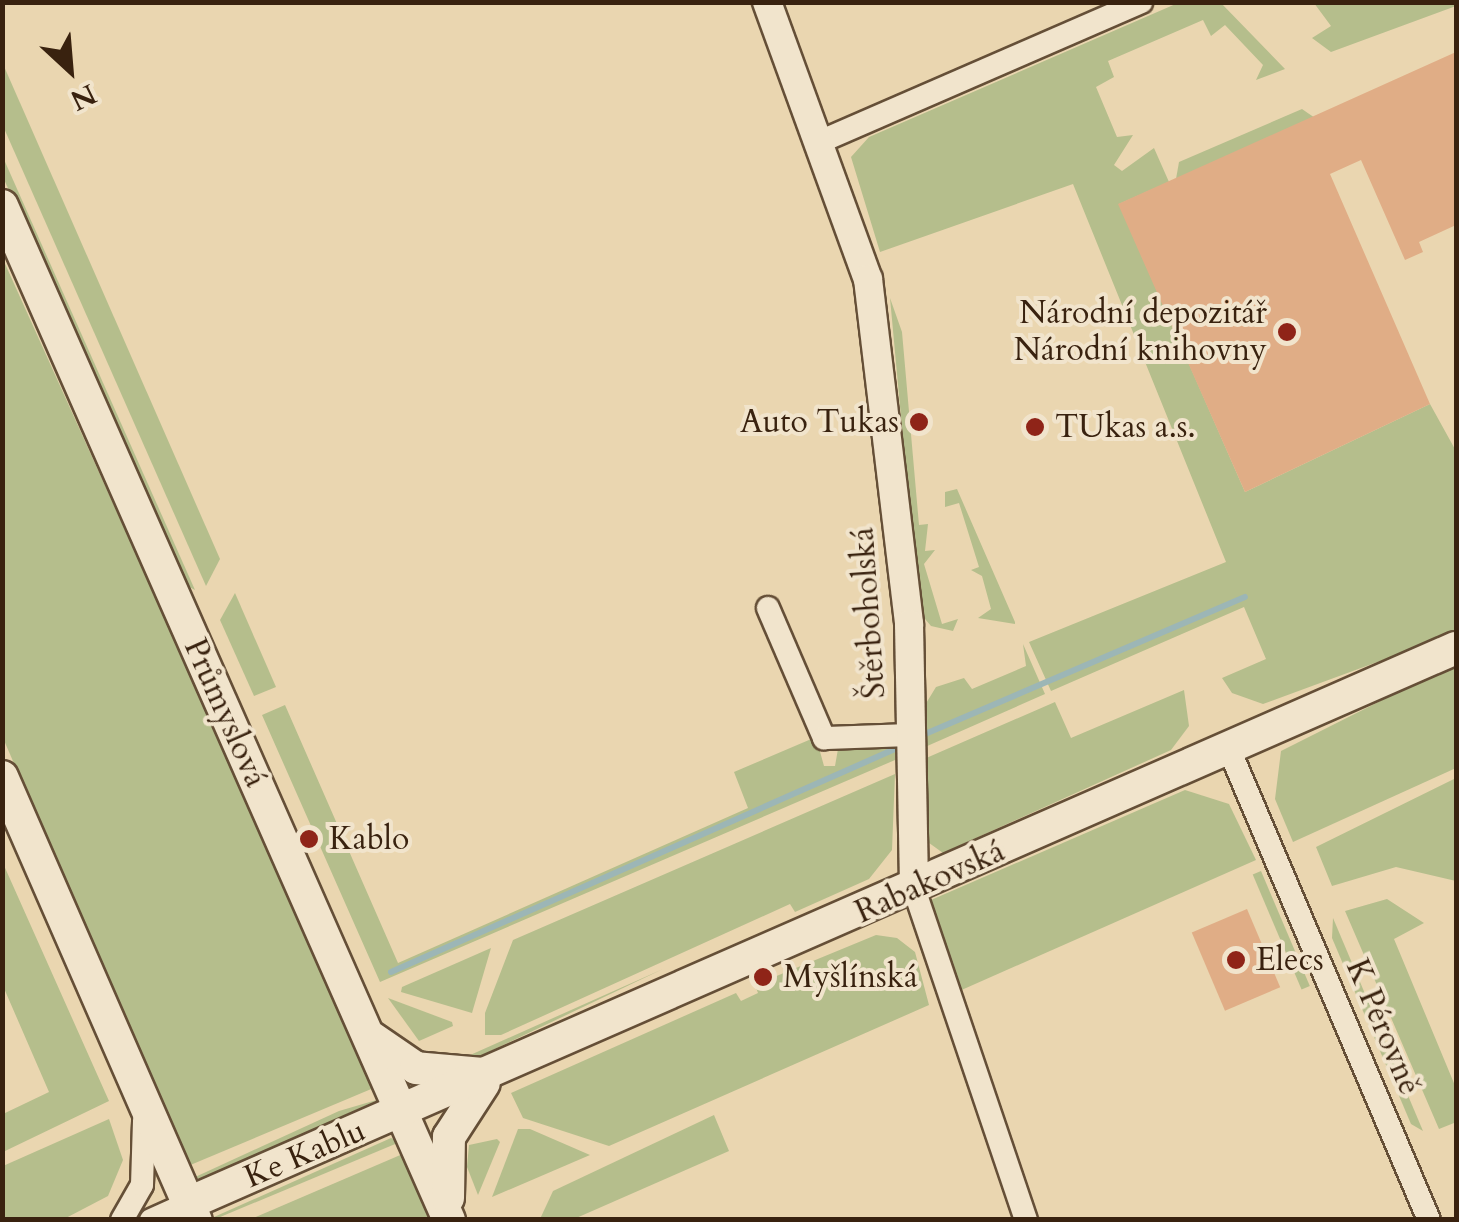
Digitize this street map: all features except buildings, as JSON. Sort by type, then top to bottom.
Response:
[{"type":"main road","name":"Průmyslová","points":[[2,206],[450,1220]]},
{"type":"main road","name":"Rabakovská","points":[[403,1114],[1456,648]]},
{"type":"main road","points":[[2,777],[193,1211]]},
{"type":"main road","points":[[366,1031],[416,1068],[495,1074]]},
{"type":"main road","points":[[450,1220],[449,1137],[461,1109],[495,1074]]},
{"type":"main road","name":"Ke Kablu","points":[[193,1211],[403,1114]]},
{"type":"street","name":"Štěrboholská","points":[[767,2],[824,140],[872,299],[906,585],[914,889],[1026,1220]]},
{"type":"street","points":[[824,140],[1140,2]]},
{"type":"street","points":[[768,608],[824,738],[912,735]]},
{"type":"street","name":"K Pérovně","points":[[1229,749],[1429,1220]]},
{"type":"street","points":[[122,1220],[145,1174],[142,1096]]},
{"type":"street","name":"Ke Kablu","points":[[152,1220],[193,1211]]},
{"type":"green space","points":[[1456,2],[1456,6],[1331,52],[1312,38],[1331,26],[1314,3]]},
{"type":"green space","points":[[1178,3],[1221,3],[1285,69],[1256,80],[1263,65],[1225,25],[1211,36],[1203,20],[1108,61],[1114,77],[1096,87],[1117,137],[1133,135],[1114,165],[1122,171],[1154,148],[1169,182],[1119,204],[1245,492],[1430,404],[1456,451],[1456,633],[1263,704],[1232,693],[1222,678],[1266,659],[1244,607],[1051,691],[1029,642],[1226,562],[1073,184],[880,252],[851,157],[869,137]]},
{"type":"green space","points":[[3,64],[220,559],[206,586],[3,126]]},
{"type":"green space","points":[[1302,109],[1315,118],[1176,179],[1179,162]]},
{"type":"green space","points":[[2,155],[195,590],[182,583],[3,177]]},
{"type":"green space","points":[[2,257],[376,1087],[188,1166],[3,738]]},
{"type":"green space","points":[[890,298],[902,332],[919,525],[928,524],[925,551],[935,550],[924,564],[942,624],[958,619],[953,631],[931,626],[919,612]]},
{"type":"green space","points":[[957,489],[1015,624],[978,618],[991,609],[982,576],[971,570],[979,567],[959,503],[945,507],[945,492]]},
{"type":"green space","points":[[235,593],[276,687],[254,696],[220,620]]},
{"type":"green space","points":[[1023,644],[1045,694],[925,747],[925,705],[936,687],[964,678],[972,689],[1026,666]]},
{"type":"green space","points":[[1456,663],[1456,768],[1293,842],[1275,799],[1281,751]]},
{"type":"green space","points":[[1184,690],[1189,726],[1171,750],[943,853],[925,840],[924,759],[1055,702],[1071,738]]},
{"type":"green space","points":[[285,705],[398,963],[748,808],[734,772],[816,737],[824,766],[835,766],[838,749],[895,745],[895,760],[380,982],[262,715]]},
{"type":"green space","points":[[895,774],[892,850],[869,879],[795,912],[790,904],[501,1035],[485,1035],[485,1013],[513,940]]},
{"type":"green space","points":[[1456,778],[1456,881],[1396,867],[1332,886],[1316,847]]},
{"type":"green space","points":[[1185,790],[1229,804],[1256,860],[957,992],[931,900]]},
{"type":"green space","points":[[2,861],[109,1101],[3,1152],[3,1114],[49,1092],[3,986]]},
{"type":"green space","points":[[1261,871],[1310,986],[1302,990],[1253,875]]},
{"type":"green space","points":[[1387,899],[1424,923],[1394,939],[1456,1088],[1454,1123],[1439,1129],[1345,911]]},
{"type":"green space","points":[[1333,918],[1423,1131],[1411,1124],[1332,938]]},
{"type":"green space","points":[[876,935],[897,938],[915,952],[929,1005],[609,1146],[523,1118],[511,1093],[736,993],[741,1001],[758,993],[755,985]]},
{"type":"green space","points":[[491,948],[472,1013],[401,992],[402,987]]},
{"type":"green space","points":[[663,969],[478,1057],[460,1058],[468,1056]]},
{"type":"green space","points":[[388,998],[452,1022],[453,1026],[419,1041]]},
{"type":"green space","points":[[380,1099],[204,1179],[193,1178],[339,1111]]},
{"type":"green space","points":[[714,1115],[729,1151],[574,1219],[540,1219],[553,1191]]},
{"type":"green space","points":[[109,1119],[123,1160],[108,1196],[64,1219],[3,1219],[3,1166]]},
{"type":"green space","points":[[518,1129],[530,1129],[590,1155],[492,1197]]},
{"type":"green space","points":[[391,1138],[400,1142],[213,1220],[214,1217]]},
{"type":"green space","points":[[497,1139],[500,1142],[478,1195],[467,1167],[469,1145]]},
{"type":"green space","points":[[405,1153],[434,1220],[249,1220]]},
{"type":"waterway","points":[[925,734],[1245,597]]},
{"type":"waterway","points":[[391,972],[895,749]]},
{"type":"place","name":"Národní depozitář Národní knihovny","points":[[1287,332]]},
{"type":"place","name":"Auto Tukas","points":[[919,422]]},
{"type":"place","name":"TUkas a.s.","points":[[1035,427]]},
{"type":"place","name":"Kablo","points":[[309,839]]},
{"type":"place","name":"Elecs","points":[[1236,960]]},
{"type":"place","name":"Myšlínská","points":[[763,977]]}]
